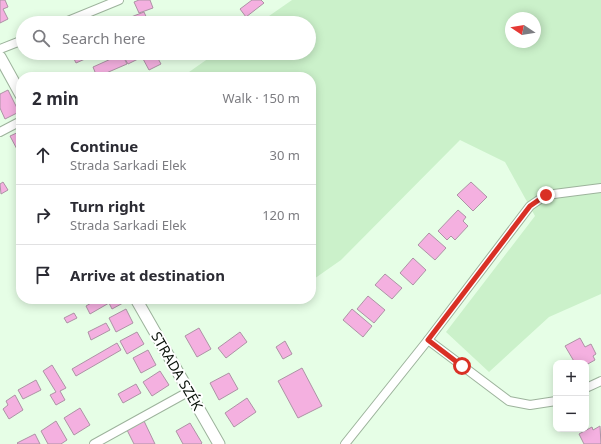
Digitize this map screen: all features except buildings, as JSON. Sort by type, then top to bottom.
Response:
[{"type":"street","points":[[80,16],[119,0]]},
{"type":"street","points":[[0,49],[16,43]]},
{"type":"street","points":[[0,57],[16,86]]},
{"type":"street","points":[[0,132],[16,124]]},
{"type":"street","points":[[345,444],[428,340],[530,206],[546,195],[601,188]]},
{"type":"street","name":"STRADA SZÉK","points":[[139,304],[219,444]]},
{"type":"street","points":[[428,340],[509,401],[530,405],[553,401]]},
{"type":"street","points":[[589,387],[601,381]]},
{"type":"street","points":[[94,444],[188,392]]},
{"type":"green space","points":[[292,0],[601,0],[601,294],[549,317],[489,372],[446,332],[535,216],[505,162],[460,140],[341,260],[316,278],[316,72],[189,72],[206,60],[316,60],[316,16],[269,16]]},
{"type":"route","points":[[462,366],[428,340],[530,206],[538,199],[546,195]]}]
